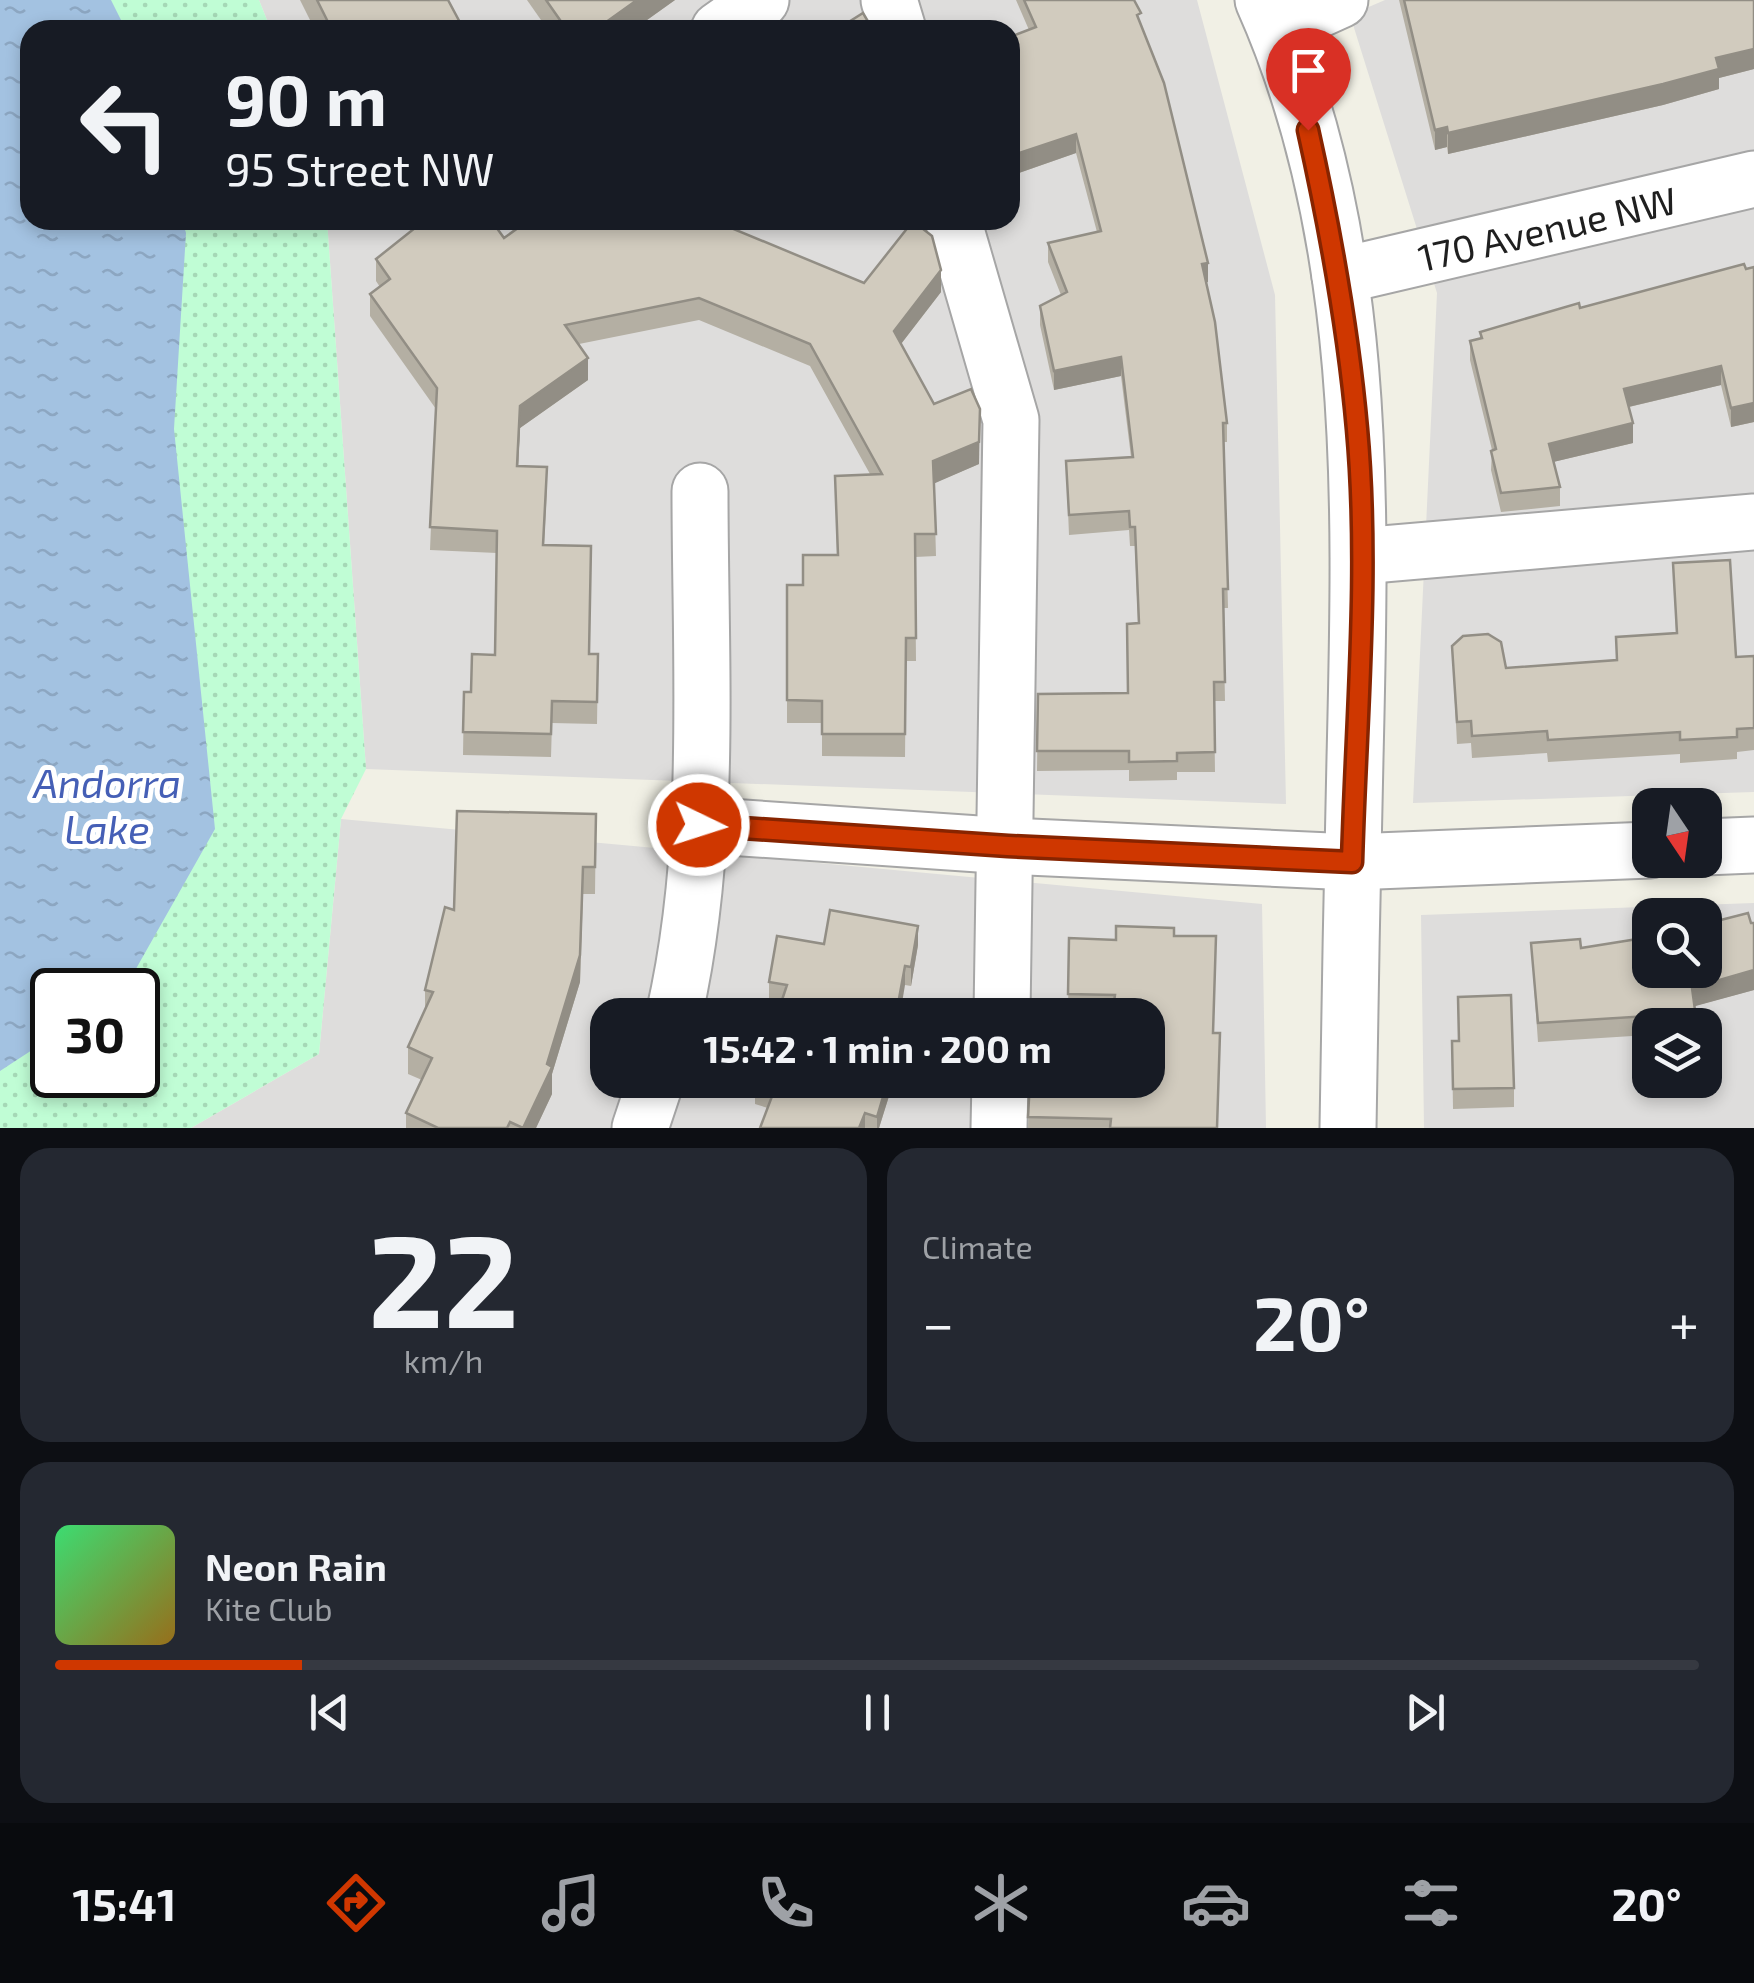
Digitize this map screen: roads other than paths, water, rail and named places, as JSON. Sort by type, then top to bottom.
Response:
[{"type":"street","points":[[732,20],[761,0]]},
{"type":"street","points":[[1340,0],[1269,14],[1308,130],[1340,276],[1357,432],[1360,556],[1348,1128]]},
{"type":"street","name":"170 Avenue NW","points":[[1340,276],[1754,179]]},
{"type":"street","points":[[956,230],[1010,420],[1008,846],[1003,998]]},
{"type":"street","points":[[678,998],[688,955],[699,825],[700,491]]},
{"type":"street","points":[[1360,556],[1754,522]]},
{"type":"street","points":[[699,825],[1008,846],[1352,862],[1632,851]]},
{"type":"street","points":[[1722,846],[1754,845]]},
{"type":"street","points":[[640,1128],[650,1098]]},
{"type":"street","points":[[999,1128],[1000,1098]]},
{"type":"water","name":"Andorra Lake","points":[[0,0],[111,0],[121,20],[20,20],[20,230],[185,230],[174,429],[215,829],[136,968],[30,968],[30,1051],[0,1071]]}]
